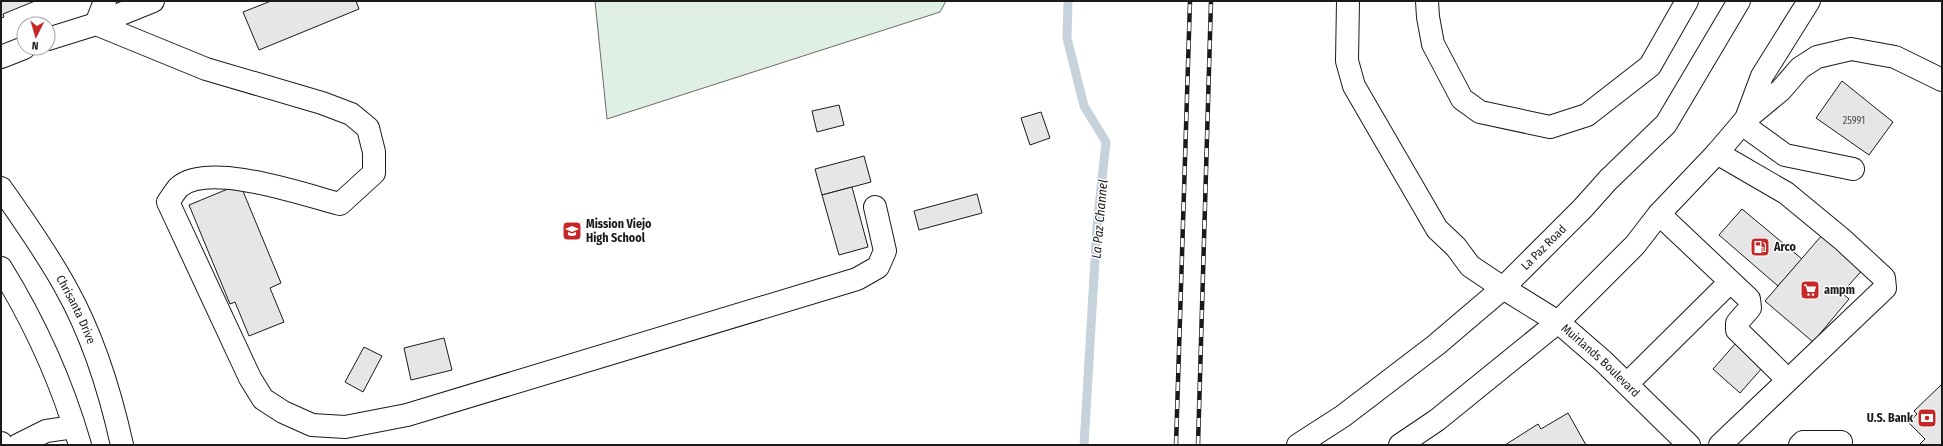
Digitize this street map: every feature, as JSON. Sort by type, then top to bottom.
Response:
[{"type":"main road","points":[[96,24],[105,1]]},
{"type":"main road","points":[[56,36],[96,24],[153,1]]},
{"type":"main road","name":"Muirlands Boulevard","points":[[1348,1],[1347,61],[1354,86],[1437,229],[1456,247],[1470,266],[1558,322],[1603,361],[1688,445]]},
{"type":"main road","points":[[1427,1],[1428,17],[1434,44],[1462,99],[1480,112],[1550,126],[1587,115],[1650,66],[1687,1]]},
{"type":"main road","name":"La Paz Road","points":[[1298,445],[1320,432],[1436,346],[1503,288],[1666,124],[1739,1]]},
{"type":"main road","points":[[1744,121],[1762,76],[1809,1]]},
{"type":"main road","points":[[96,24],[206,69],[322,103],[351,114],[368,128],[374,152],[374,173],[340,204],[234,177],[202,178],[180,186],[168,202],[250,378],[263,400],[283,412],[312,425],[346,428],[407,416],[857,279],[878,267],[885,251],[875,207]]},
{"type":"main road","points":[[1400,445],[1437,420],[1558,322],[1635,245],[1659,214],[1717,153],[1744,121],[1782,90],[1800,68],[1817,57],[1851,49],[1895,57],[1942,80]]},
{"type":"main road","points":[[1,57],[16,51]]},
{"type":"main road","points":[[1744,121],[1785,155],[1853,169]]},
{"type":"main road","points":[[1717,153],[1786,193],[1843,240],[1884,278],[1885,288],[1720,445]]},
{"type":"main road","name":"Chrisanta Drive","points":[[1,188],[34,235],[66,288],[82,319],[97,359],[122,445]]},
{"type":"main road","points":[[1659,214],[1749,299],[1750,308],[1737,323],[1737,330],[1788,380]]},
{"type":"main road","points":[[1,268],[54,370],[77,436],[46,432],[18,445]]},
{"type":"main road","points":[[1627,384],[1730,282]]},
{"type":"main road","points":[[1800,445],[1803,442],[1842,442]]},
{"type":"green space","points":[[595,1],[946,1],[940,12],[607,119]]},
{"type":"building","points":[[1,1],[35,1],[3,14],[4,17],[1,18]]},
{"type":"building","points":[[271,1],[356,1],[359,9],[259,50],[243,12]]},
{"type":"building","points":[[1842,81],[1893,122],[1869,155],[1816,118]]},
{"type":"building","points":[[839,105],[844,125],[817,132],[812,111]]},
{"type":"building","points":[[1041,112],[1050,138],[1030,145],[1021,118]]},
{"type":"building","points":[[864,156],[871,182],[822,195],[815,169]]},
{"type":"building","points":[[240,184],[281,283],[270,288],[284,322],[249,336],[235,302],[230,304],[189,205]]},
{"type":"building","points":[[852,187],[868,247],[839,255],[822,195]]},
{"type":"building","points":[[977,194],[982,213],[919,230],[914,211]]},
{"type":"building","name":"Arco","points":[[1742,209],[1802,259],[1778,286],[1719,235]]},
{"type":"building","name":"ampm","points":[[1823,234],[1864,268],[1842,293],[1849,299],[1813,342],[1765,301]]},
{"type":"building","points":[[444,338],[452,370],[411,380],[404,348]]},
{"type":"building","points":[[1736,343],[1763,367],[1740,393],[1713,369]]},
{"type":"building","points":[[364,347],[382,356],[363,392],[345,382]]},
{"type":"building","name":"U.S. Bank","points":[[1942,384],[1942,445],[1919,445],[1925,439],[1908,422],[1917,414],[1914,411]]},
{"type":"building","points":[[1568,413],[1586,445],[1505,445],[1538,424],[1541,429]]},
{"type":"waterway","name":"La Paz Channel","points":[[1068,1],[1067,38],[1084,106],[1106,142],[1097,226],[1084,445]]},
{"type":"railway","points":[[1176,445],[1190,1]]},
{"type":"railway","points":[[1198,445],[1211,1]]},
{"type":"place","name":"Mission Viejo High School","points":[[572,231]]},
{"type":"place","name":"Arco","points":[[1760,247]]},
{"type":"place","name":"ampm","points":[[1810,290]]},
{"type":"place","name":"U.S. Bank","points":[[1927,418]]}]
